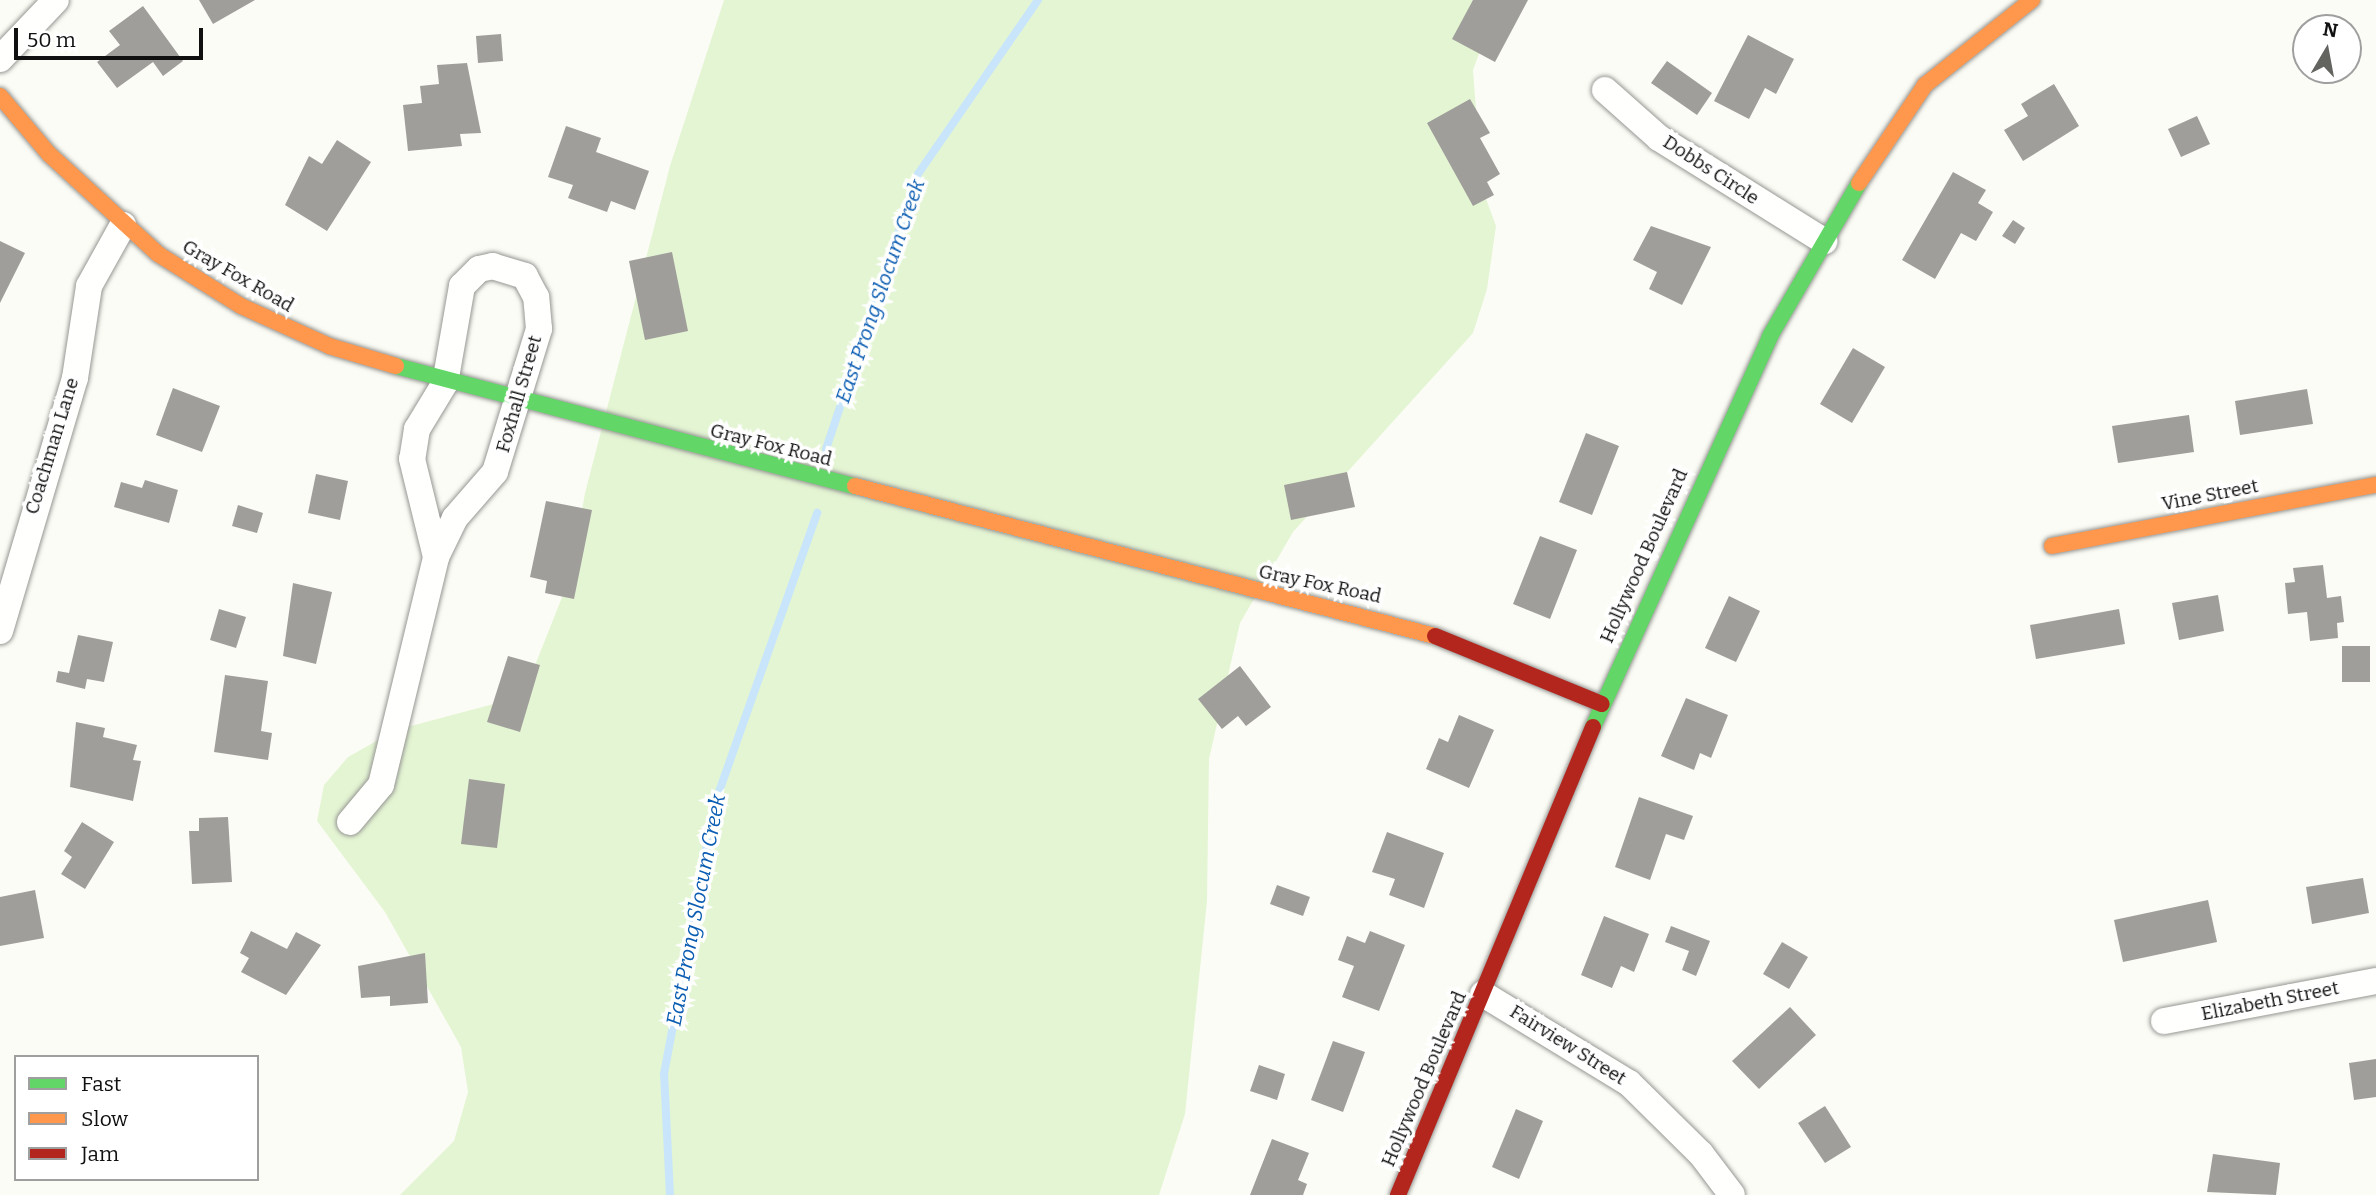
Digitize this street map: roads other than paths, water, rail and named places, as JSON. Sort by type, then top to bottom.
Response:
[{"type":"street","points":[[0,60],[56,0]]},
{"type":"street","name":"Hollywood Boulevard","points":[[1398,1195],[1602,704],[1742,391],[1824,241],[1925,85],[2019,3]]},
{"type":"street","name":"Dobbs Circle","points":[[1605,90],[1660,138],[1824,241]]},
{"type":"street","name":"Gray Fox Road","points":[[0,96],[123,225],[252,311],[329,346],[445,383],[518,402],[1373,616],[1489,654],[1602,704]]},
{"type":"street","name":"Coachman Lane","points":[[0,631],[75,378],[89,286],[123,225]]},
{"type":"street","name":"Foxhall Street","points":[[350,822],[381,785],[436,556],[455,518],[495,472],[539,329],[536,297],[524,276],[494,266],[479,269],[462,286],[445,383],[417,429],[412,459],[436,556]]},
{"type":"street","name":"Vine Street","points":[[2052,546],[2376,485]]},
{"type":"street","name":"Elizabeth Street","points":[[2164,1021],[2376,981]]},
{"type":"street","name":"Fairview Street","points":[[1483,994],[1629,1083],[1701,1154],[1732,1195]]},
{"type":"waterway","name":"East Prong Slocum Creek","points":[[826,449],[918,174],[1038,0]]},
{"type":"waterway","name":"East Prong Slocum Creek","points":[[670,1195],[664,1074],[714,806],[817,513]]}]
